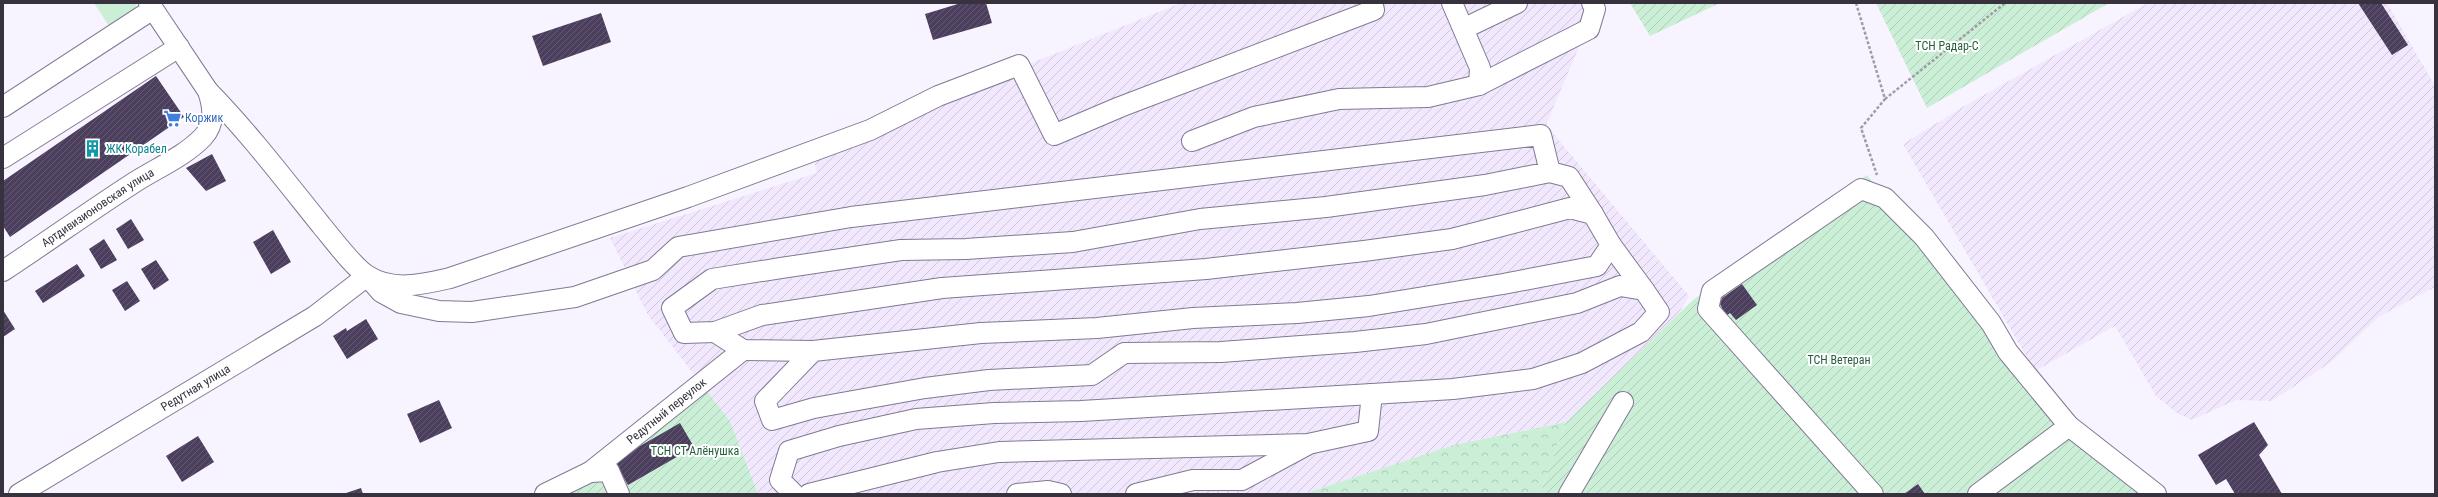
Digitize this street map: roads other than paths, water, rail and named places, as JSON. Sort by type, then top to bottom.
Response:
[{"type":"street","points":[[367,276],[393,285],[417,285],[450,278],[688,197],[863,132],[938,96],[1019,64],[1054,135],[1120,107],[1374,10],[1372,3]]},
{"type":"street","points":[[1452,3],[1465,28],[1480,77]]},
{"type":"street","points":[[1465,28],[1517,3]]},
{"type":"street","points":[[1192,141],[1254,117],[1339,99],[1428,97],[1480,77],[1508,69],[1589,29],[1595,9],[1592,3]]},
{"type":"street","points":[[3,107],[151,6]]},
{"type":"street","name":"Артдивизионовская улица","points":[[3,271],[134,182],[187,150],[204,136],[212,119],[212,106],[208,91],[151,6]]},
{"type":"street","points":[[3,158],[179,47]]},
{"type":"street","points":[[208,91],[234,117],[341,248],[381,292],[400,303],[439,311],[472,312],[575,297],[653,270],[678,246],[851,217],[1541,135],[1550,172]]},
{"type":"street","points":[[204,136],[234,117]]},
{"type":"street","points":[[794,494],[780,480],[789,451],[839,436],[916,419],[994,413],[1081,411],[1372,394],[1453,388],[1533,379],[1582,363],[1641,332],[1659,312],[1611,245],[1593,214],[1568,177],[1550,172],[1485,185],[1333,206],[1200,219],[1073,242],[966,249],[901,250],[712,279],[672,308],[684,333],[715,332],[762,315],[942,288],[1206,269],[1364,252],[1452,239],[1570,208],[1593,214]]},
{"type":"street","points":[[1873,494],[1708,309],[1712,291],[1861,189],[1885,198],[1924,237],[1991,323],[2008,352],[2069,426],[2156,494]]},
{"type":"street","points":[[715,332],[742,350],[813,352],[981,333],[1097,328],[1193,318],[1297,313],[1369,306],[1503,284],[1597,266],[1611,245]]},
{"type":"street","name":"Редутная улица","points":[[19,494],[315,316],[367,276]]},
{"type":"street","points":[[813,352],[764,400],[772,420],[814,408],[925,388],[989,380],[1092,375],[1124,353],[1221,352],[1355,342],[1426,334],[1577,303],[1620,286],[1644,290]]},
{"type":"street","points":[[1097,328],[1124,353]]},
{"type":"street","name":"Редутный переулок","points":[[590,472],[742,350]]},
{"type":"street","points":[[809,494],[937,462],[998,452],[1308,444],[1368,431],[1372,394]]},
{"type":"street","points":[[1569,494],[1623,402]]},
{"type":"street","points":[[1978,494],[2069,426]]},
{"type":"street","points":[[1136,494],[1193,480],[1242,480],[1308,444]]},
{"type":"street","points":[[545,494],[590,472],[609,471],[619,494]]},
{"type":"street","points":[[1017,494],[1048,491],[1061,494]]},
{"type":"place","name":"Коржик","points":[[172,118]]},
{"type":"place","name":"ЖК Корабел","points":[[93,149]]},
{"type":"park label","name":"ТСН Радар-С","points":[[1947,46]]},
{"type":"park label","name":"ТСН Ветеран","points":[[1839,360]]},
{"type":"park label","name":"ТСН СТ Алёнушка","points":[[695,451]]}]
